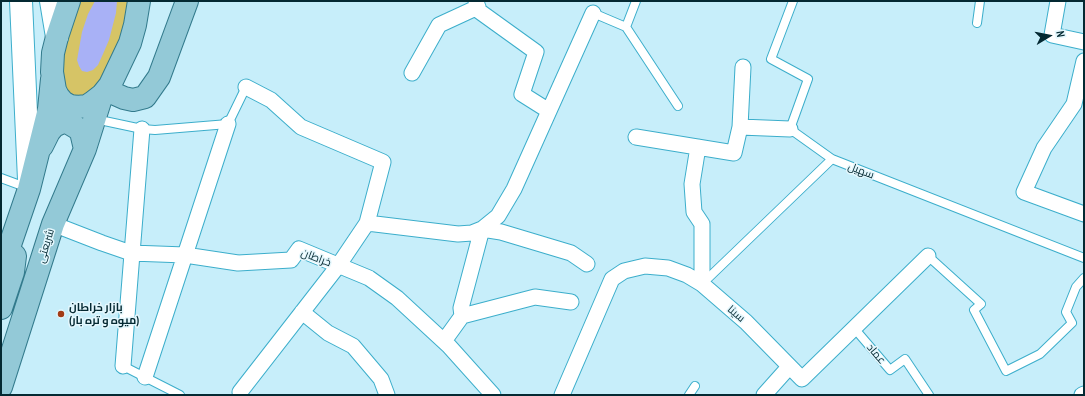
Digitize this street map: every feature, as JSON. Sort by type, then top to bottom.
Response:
[{"type":"main road","points":[[21,1],[29,189]]},
{"type":"main road","points":[[51,1],[57,36]]},
{"type":"main road","points":[[1,270],[22,213],[39,152],[49,109],[53,53],[69,1]]},
{"type":"main road","points":[[53,224],[85,149],[104,93],[117,71],[130,43],[139,1]]},
{"type":"main road","points":[[104,93],[133,100],[145,98],[159,77],[187,1]]},
{"type":"main road","points":[[52,72],[55,90],[58,96],[63,102],[70,106],[87,106],[104,93]]},
{"type":"main road","points":[[39,152],[49,132],[54,126],[63,122],[72,124],[77,128],[84,140],[85,149]]},
{"type":"main road","points":[[1,308],[13,272],[22,213]]},
{"type":"main road","name":"شریعتی","points":[[1,339],[22,276],[53,224]]},
{"type":"main road","name":"شریعتی","points":[[1,387],[53,224]]},
{"type":"street","points":[[1058,1],[1052,35],[1084,42]]},
{"type":"street","points":[[412,73],[439,25],[477,4],[479,12],[536,52],[522,94],[549,111]]},
{"type":"street","points":[[367,223],[458,234],[472,233],[482,229],[498,216],[514,189],[593,13]]},
{"type":"street","points":[[1084,61],[1074,104],[1044,148],[1024,192],[1084,214]]},
{"type":"street","points":[[636,137],[734,154],[740,127],[743,67]]},
{"type":"street","points":[[240,394],[338,266],[367,223],[383,162],[301,127],[271,100],[246,87]]},
{"type":"street","points":[[145,377],[228,124]]},
{"type":"street","points":[[740,127],[790,129]]},
{"type":"street","points":[[123,366],[142,129]]},
{"type":"street","points":[[698,147],[692,184],[694,212],[702,224],[702,284]]},
{"type":"street","name":"خراطان","points":[[53,224],[131,253],[185,255],[238,263],[291,260],[298,249],[369,278],[397,298],[444,341],[493,395]]},
{"type":"street","points":[[482,229],[501,232],[571,254],[587,264]]},
{"type":"street","points":[[462,316],[461,308],[482,229]]},
{"type":"street","name":"سینا","points":[[562,395],[612,279],[624,271],[645,266],[668,268],[687,275],[702,284],[746,322],[802,379],[928,256]]},
{"type":"street","points":[[444,341],[462,316],[535,297],[571,302]]},
{"type":"street","points":[[302,312],[328,333],[353,346],[381,379],[387,395]]},
{"type":"street","points":[[764,395],[789,367]]},
{"type":"lane","points":[[626,27],[636,1]]},
{"type":"lane","points":[[790,129],[808,79],[771,59],[793,1]]},
{"type":"lane","points":[[977,23],[980,1]]},
{"type":"lane","points":[[593,13],[626,27],[678,106]]},
{"type":"lane","points":[[95,119],[142,129],[155,130],[228,124],[246,87]]},
{"type":"lane","name":"سهیل","points":[[790,129],[832,159],[1084,258]]},
{"type":"lane","points":[[702,284],[832,159]]},
{"type":"lane","points":[[1,178],[29,189]]},
{"type":"lane","points":[[928,256],[981,304],[974,310],[1006,371],[1040,354],[1072,323],[1066,312],[1076,287],[1084,278]]},
{"type":"lane","name":"عماد","points":[[854,328],[890,370],[905,359],[929,395]]},
{"type":"lane","points":[[123,366],[180,395]]},
{"type":"lane","points":[[689,395],[694,386]]},
{"type":"shaded area","points":[[74,1],[134,1],[134,8],[99,89],[72,101],[57,72]]},
{"type":"water","points":[[95,1],[117,1],[116,13],[109,40],[98,65],[93,70],[87,72],[82,71],[77,60],[82,32],[88,14]]},
{"type":"place","name":"بازار خراطان (میوه و تره بار)","points":[[61,314]]}]
